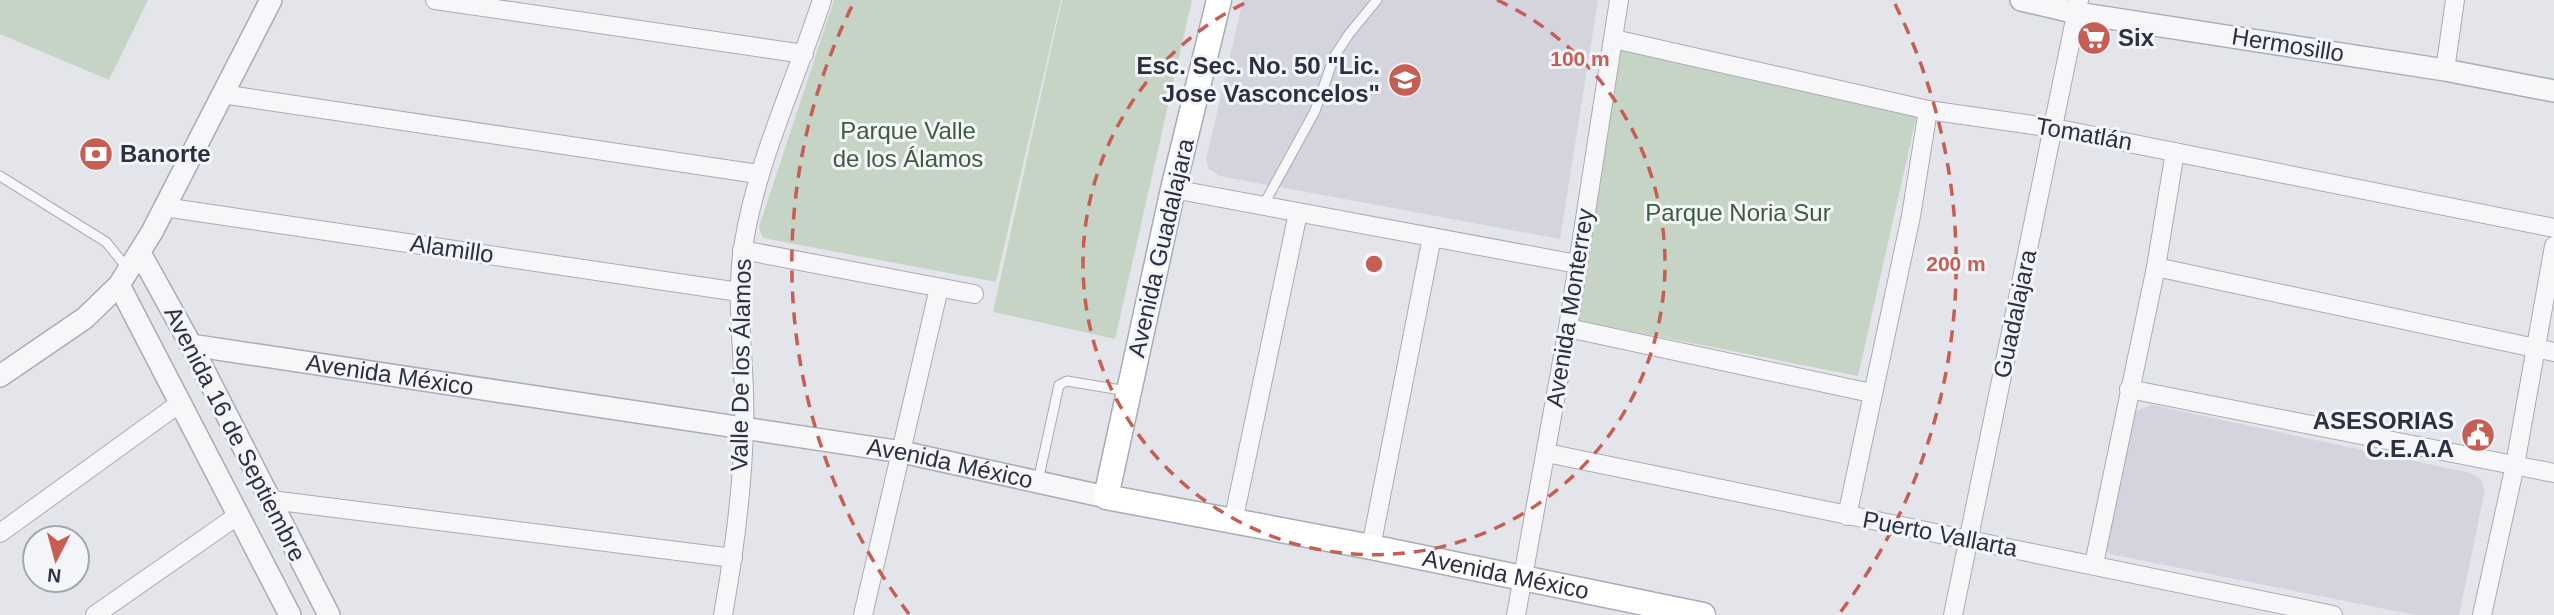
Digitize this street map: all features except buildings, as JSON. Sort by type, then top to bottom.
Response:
[{"type":"main road","name":"Avenida Guadalajara","points":[[1106,497],[1173,189],[1219,0]]},
{"type":"main road","points":[[1120,432],[1122,460],[1133,491],[1161,508]]},
{"type":"main road","name":"Avenida México","points":[[1106,497],[1371,547],[1703,615]]},
{"type":"street","points":[[0,376],[85,318],[129,270],[271,0]]},
{"type":"street","points":[[435,0],[804,54]]},
{"type":"street","name":"Valle De los Álamos","points":[[723,615],[733,558],[745,428],[739,292],[743,250],[758,174],[822,0]]},
{"type":"street","name":"Avenida Monterrey","points":[[1516,615],[1568,328],[1619,0]]},
{"type":"street","name":"Hermosillo","points":[[2021,0],[2078,6],[2445,70],[2554,92]]},
{"type":"street","points":[[2445,70],[2455,0]]},
{"type":"street","name":"Guadalajara","points":[[1953,615],[1966,541],[2078,6]]},
{"type":"street","name":"Tomatlán","points":[[1614,39],[1928,110],[2054,128],[2554,228]]},
{"type":"street","points":[[222,94],[758,174]]},
{"type":"street","points":[[1847,516],[1871,393],[1911,216],[1928,110]]},
{"type":"street","points":[[2094,564],[2156,267],[2175,152]]},
{"type":"street","points":[[1173,189],[1577,264]]},
{"type":"street","name":"Alamillo","points":[[164,206],[739,292]]},
{"type":"street","points":[[1233,522],[1297,213]]},
{"type":"street","points":[[1371,547],[1432,237]]},
{"type":"street","points":[[2482,615],[2515,465],[2545,351],[2554,246]]},
{"type":"street","points":[[743,250],[974,294]]},
{"type":"street","points":[[2156,267],[2545,351]]},
{"type":"street","name":"Avenida 16 de Septiembre","points":[[129,270],[191,345],[329,615]]},
{"type":"street","name":"Avenida 16 de Septiembre","points":[[129,270],[180,403],[290,615]]},
{"type":"street","points":[[863,615],[939,288]]},
{"type":"street","points":[[1568,328],[1871,393]]},
{"type":"street","name":"Avenida México","points":[[191,345],[902,452],[1106,497]]},
{"type":"street","points":[[2129,389],[2554,473]]},
{"type":"street","points":[[0,533],[180,403]]},
{"type":"street","name":"Puerto Vallarta","points":[[1547,453],[2333,615]]},
{"type":"street","points":[[271,500],[733,558]]},
{"type":"street","points":[[96,615],[237,516]]},
{"type":"lane","points":[[1263,206],[1315,111],[1334,57],[1377,0]]},
{"type":"lane","points":[[0,176],[106,242],[129,270]]},
{"type":"lane","points":[[1038,482],[1059,386],[1067,381],[1129,391]]},
{"type":"shaded area","name":"Esc. Sec. No. 50 \"Lic. Jose Vasconcelos\"","points":[[1243,0],[1598,0],[1560,239],[1220,176],[1209,169],[1206,160]]},
{"type":"shaded area","points":[[2152,405],[2470,473],[2480,479],[2485,490],[2459,615],[2416,615],[2109,554],[2102,543],[2131,413]]},
{"type":"green space","points":[[0,0],[148,0],[109,80],[0,34]]},
{"type":"green space","name":"Parque Valle de los Álamos","points":[[834,0],[1061,0],[996,282],[763,238],[759,227]]},
{"type":"green space","points":[[1062,0],[1192,0],[1115,339],[993,312]]},
{"type":"green space","name":"Parque Noria Sur","points":[[1622,44],[1917,114],[1858,376],[1575,320]]},
{"type":"place","name":"Six","points":[[2094,38]]},
{"type":"place","name":"Esc. Sec. No. 50 \"Lic. Jose Vasconcelos\"","points":[[1405,80]]},
{"type":"place","name":"Banorte","points":[[96,154]]},
{"type":"place","name":"ASESORIAS C.E.A.A","points":[[2478,435]]}]
